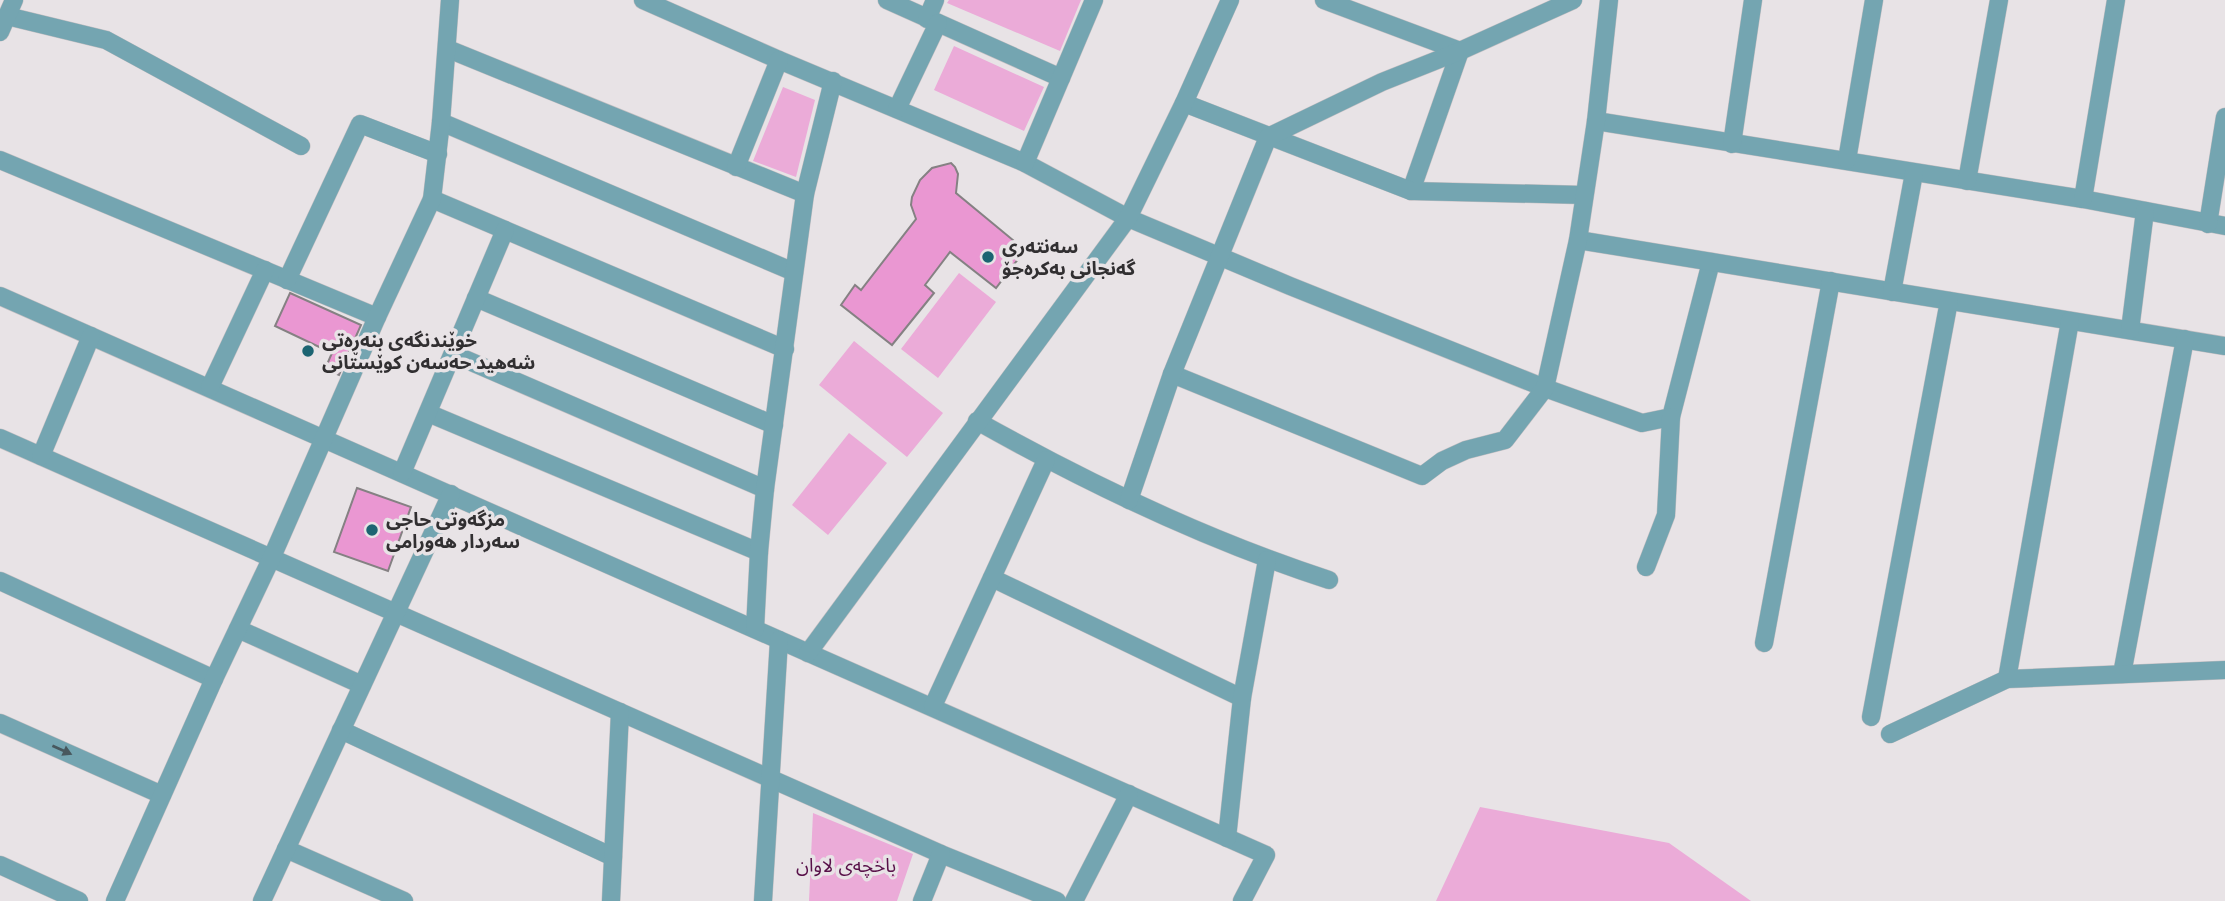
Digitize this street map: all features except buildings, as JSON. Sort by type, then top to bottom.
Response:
[{"type":"street","points":[[115,901],[432,199],[448,49],[450,0]]},
{"type":"street","points":[[643,0],[1025,163],[1128,218],[1220,257],[1545,388],[1642,423],[1671,417]]},
{"type":"street","points":[[887,0],[1061,78]]},
{"type":"street","points":[[897,109],[932,21],[934,0]]},
{"type":"street","points":[[1025,163],[1094,0]]},
{"type":"street","points":[[808,653],[1128,218],[1230,0]]},
{"type":"street","points":[[1324,0],[1460,51]]},
{"type":"street","points":[[1129,500],[1172,374],[1268,137],[1382,82],[1460,51],[1573,0]]},
{"type":"street","points":[[1172,374],[1422,476],[1454,455],[1505,440],[1545,388],[1578,240],[1597,121],[1609,0]]},
{"type":"street","points":[[1732,144],[1754,0]]},
{"type":"street","points":[[1847,160],[1874,0]]},
{"type":"street","points":[[1967,181],[1999,0]]},
{"type":"street","points":[[2083,199],[2116,0]]},
{"type":"street","points":[[7,16],[106,40],[301,146]]},
{"type":"street","points":[[448,49],[805,194]]},
{"type":"street","points":[[1411,191],[1460,51]]},
{"type":"street","points":[[736,167],[779,60]]},
{"type":"street","points":[[755,629],[765,489],[805,194],[833,81]]},
{"type":"street","points":[[1184,103],[1411,191],[1584,195]]},
{"type":"street","points":[[1597,121],[2083,199],[2216,225],[2225,117]]},
{"type":"street","points":[[441,122],[794,272]]},
{"type":"street","points":[[287,280],[360,124],[438,153]]},
{"type":"street","points":[[0,160],[377,317]]},
{"type":"street","points":[[1892,292],[1914,173]]},
{"type":"street","points":[[432,199],[785,349]]},
{"type":"street","points":[[2130,330],[2145,211]]},
{"type":"street","points":[[402,473],[505,230]]},
{"type":"street","points":[[1578,240],[2225,346]]},
{"type":"street","points":[[1646,567],[1666,515],[1671,417],[1712,262]]},
{"type":"street","points":[[210,387],[265,271]]},
{"type":"street","points":[[1764,643],[1831,281]]},
{"type":"street","points":[[0,296],[1266,855],[1242,901]]},
{"type":"street","points":[[476,298],[774,425]]},
{"type":"street","points":[[1871,717],[1949,301]]},
{"type":"street","points":[[2007,679],[2070,321]]},
{"type":"street","points":[[41,456],[91,336]]},
{"type":"street","points":[[2122,674],[2185,339]]},
{"type":"street","points":[[453,354],[765,489]]},
{"type":"street","points":[[428,413],[759,552]]},
{"type":"street","points":[[977,421],[1046,460],[1129,500],[1267,560],[1329,580]]},
{"type":"street","points":[[0,438],[941,854],[1057,901]]},
{"type":"street","points":[[933,706],[1046,460]]},
{"type":"street","points":[[262,901],[451,494]]},
{"type":"street","points":[[1227,838],[1242,698],[1267,560]]},
{"type":"street","points":[[992,578],[1242,698]]},
{"type":"street","points":[[0,581],[214,679]]},
{"type":"street","points":[[238,629],[362,685]]},
{"type":"street","points":[[762,901],[779,640]]},
{"type":"street","points":[[1890,734],[2007,679],[2225,670]]},
{"type":"street","points":[[611,901],[621,712]]},
{"type":"street","points":[[0,723],[162,795]]},
{"type":"street","points":[[341,730],[613,858]]},
{"type":"street","points":[[1074,901],[1129,794]]},
{"type":"street","points":[[286,849],[404,901]]},
{"type":"street","points":[[922,901],[941,854]]},
{"type":"street","points":[[0,865],[79,901]]},
{"type":"green space","points":[[949,0],[1081,0],[1060,51],[947,3]]},
{"type":"green space","points":[[954,46],[1044,87],[1024,131],[934,90]]},
{"type":"green space","points":[[783,87],[815,100],[796,177],[753,161]]},
{"type":"green space","points":[[959,273],[996,302],[938,378],[901,349]]},
{"type":"green space","points":[[854,341],[943,413],[907,457],[819,385]]},
{"type":"green space","points":[[849,433],[887,463],[828,535],[792,505]]},
{"type":"green space","points":[[1480,807],[1669,843],[1751,901],[1436,901]]},
{"type":"green space","name":"باخچەی لاوان","points":[[813,813],[913,854],[897,901],[809,901]]},
{"type":"place","name":"سەنتەری گەنجانی بەکرەجۆ","points":[[988,257]]},
{"type":"place","name":"خوێندنگەی بنەڕەتی شەهید حەسەن کوێستانی","points":[[308,351]]},
{"type":"place","name":"مزگەوتی حاجی سەردار هەورامی","points":[[372,530]]}]
